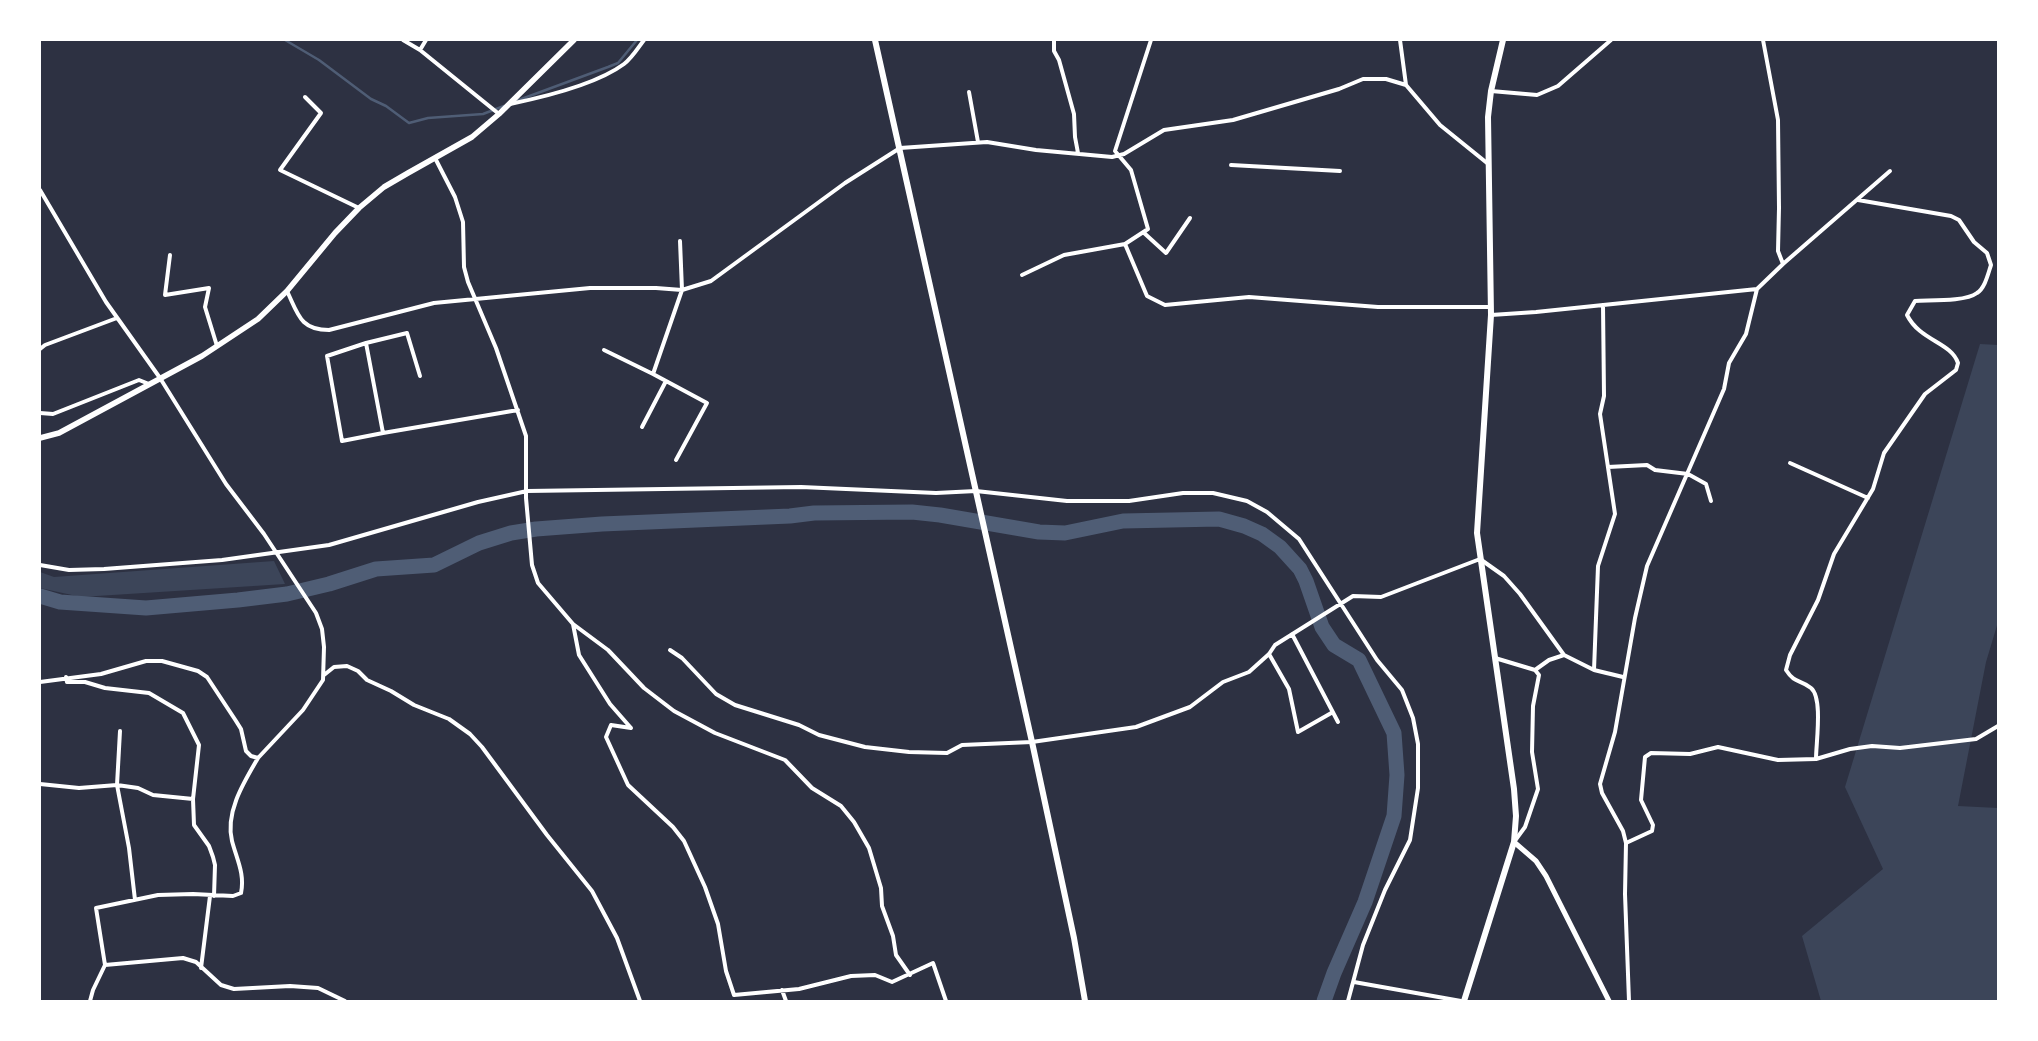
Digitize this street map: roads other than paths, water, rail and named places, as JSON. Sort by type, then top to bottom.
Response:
[{"type":"main road","points":[[40,439],[59,433],[150,384],[218,346],[258,319],[286,291],[335,232],[359,208],[384,187],[472,137],[510,104],[574,40]]},
{"type":"main road","points":[[875,40],[965,435],[976,493],[1074,938],[1085,1001]]},
{"type":"main road","points":[[1463,1001],[1514,842],[1516,816],[1514,789],[1477,533],[1491,315],[1487,163],[1488,117],[1491,91],[1503,40]]},
{"type":"street","points":[[404,40],[420,50],[499,114]]},
{"type":"street","points":[[420,50],[426,40]]},
{"type":"street","points":[[510,104],[551,95],[608,74],[626,63],[644,40]]},
{"type":"street","points":[[1054,40],[1054,51],[1059,60],[1074,114],[1078,154]]},
{"type":"street","points":[[1022,275],[1064,255],[1124,244],[1148,228],[1131,170],[1116,151],[1151,40]]},
{"type":"street","points":[[1400,40],[1406,85],[1440,125],[1487,163]]},
{"type":"street","points":[[1491,91],[1537,95],[1558,86],[1611,40]]},
{"type":"street","points":[[1763,40],[1778,120],[1778,251],[1783,264]]},
{"type":"street","points":[[286,291],[303,322],[315,330],[329,330],[434,303],[475,298],[590,288],[682,290],[711,281],[845,183],[900,148],[978,142],[1112,157],[1164,130],[1188,126],[1213,125],[1234,120],[1339,89],[1363,79],[1386,79],[1406,85]]},
{"type":"street","points":[[969,92],[978,142]]},
{"type":"street","points":[[305,97],[320,113],[280,170],[359,208]]},
{"type":"street","points":[[435,158],[455,197],[463,222],[464,267],[526,436],[526,498],[532,565],[538,583],[573,624],[608,650],[644,688],[674,711],[715,733],[785,760],[812,788],[841,806],[854,822],[869,848],[881,888],[882,906],[896,955],[910,975]]},
{"type":"street","points":[[1231,165],[1340,171]]},
{"type":"street","points":[[1629,1001],[1625,894],[1626,843],[1623,831],[1602,793],[1600,784],[1615,732],[1623,677],[1640,590],[1647,566],[1688,474],[1706,426],[1724,389],[1729,363],[1746,334],[1757,289],[1890,171]]},
{"type":"street","points":[[40,190],[79,259],[117,318],[160,378],[226,484],[281,559],[316,613],[322,629],[324,675]]},
{"type":"street","points":[[1816,760],[1818,700],[1811,688],[1792,678],[1786,670],[1790,655],[1818,600],[1834,554],[1874,489],[1884,453],[1925,394],[1956,370],[1958,363],[1955,355],[1915,328],[1907,315],[1915,301],[1957,299],[1977,293],[1984,283],[1991,265],[1987,253],[1974,242],[1959,220],[1951,216],[1858,200]]},
{"type":"street","points":[[1143,232],[1166,253],[1190,218]]},
{"type":"street","points":[[653,374],[682,290],[680,241]]},
{"type":"street","points":[[1124,244],[1147,296],[1165,305],[1248,297],[1378,307],[1491,307]]},
{"type":"street","points":[[170,255],[165,295],[209,288],[205,308],[218,346]]},
{"type":"street","points":[[1491,315],[1757,289]]},
{"type":"street","points":[[1594,670],[1598,566],[1615,514],[1600,414],[1604,396],[1603,305]]},
{"type":"street","points":[[40,349],[45,345],[117,318]]},
{"type":"street","points":[[420,376],[407,333],[366,343],[327,356],[342,441],[518,410]]},
{"type":"street","points":[[366,343],[383,433]]},
{"type":"street","points":[[604,350],[707,403],[676,460]]},
{"type":"street","points":[[40,413],[53,414],[139,380],[150,384]]},
{"type":"street","points":[[642,427],[666,381]]},
{"type":"street","points":[[1790,463],[1868,498]]},
{"type":"street","points":[[1608,467],[1647,465],[1655,470],[1688,474],[1706,484],[1711,502]]},
{"type":"street","points":[[40,566],[69,570],[104,569],[222,560],[329,545],[478,502],[527,491],[801,487],[976,493],[1067,502],[1129,501],[1183,493],[1212,493],[1247,501],[1267,512],[1299,539],[1342,602],[1378,660],[1402,690],[1413,718],[1418,744],[1418,788],[1410,840],[1385,890],[1363,945],[1354,982],[1349,986],[1348,1001]]},
{"type":"street","points":[[670,650],[682,658],[716,694],[735,705],[820,735],[865,747],[909,752],[947,753],[962,745],[1032,742],[1136,727],[1154,721],[1190,707],[1223,682],[1248,672],[1269,654],[1275,646],[1354,596],[1381,597],[1480,559],[1504,576],[1520,594],[1564,655],[1594,670],[1623,677]]},
{"type":"street","points":[[573,624],[579,655],[610,704],[631,728],[611,724],[606,737],[628,785],[684,841],[705,887],[718,924],[726,971],[734,995],[799,988],[851,976],[875,975],[892,982],[933,963],[946,1001]]},
{"type":"street","points":[[1294,633],[1338,722]]},
{"type":"street","points":[[1269,654],[1289,690],[1298,732],[1333,712]]},
{"type":"street","points":[[1535,670],[1549,660],[1564,655]]},
{"type":"street","points":[[1495,658],[1535,670],[1539,675],[1533,706],[1532,752],[1538,789],[1525,827],[1514,842],[1536,861],[1546,876],[1609,1001]]},
{"type":"street","points":[[40,682],[66,677],[101,674],[146,661],[162,661],[198,671],[207,677],[241,729],[246,751],[258,758]]},
{"type":"street","points":[[90,1001],[105,964],[96,908],[158,895],[233,896],[241,893],[243,882],[241,869],[232,839],[237,794],[258,758],[304,710],[324,675],[334,667],[347,666],[358,671],[367,680],[391,691],[414,705],[449,720],[470,734],[482,747],[592,891],[617,938],[640,1001]]},
{"type":"street","points":[[66,677],[67,682],[84,682],[105,688],[149,693],[183,713],[198,745],[193,799],[194,825],[209,846],[213,857],[212,896],[201,968]]},
{"type":"street","points":[[1626,843],[1652,831],[1653,825],[1641,800],[1645,757],[1651,753],[1690,754],[1718,747],[1778,760],[1816,760],[1850,749],[1872,746],[1900,748],[1976,739],[1998,726]]},
{"type":"street","points":[[120,731],[116,785],[129,848],[136,900]]},
{"type":"street","points":[[40,784],[78,788],[116,785],[138,788],[153,795],[193,799]]},
{"type":"street","points":[[105,964],[183,958],[196,962],[221,985],[234,989],[290,986],[318,988],[345,1001]]},
{"type":"street","points":[[1354,982],[1463,1001]]},
{"type":"street","points":[[782,990],[786,1001]]},
{"type":"waterway","points":[[285,40],[319,60],[371,99],[386,106],[409,123],[428,118],[483,114],[504,106]]},
{"type":"waterway","points":[[516,101],[618,63],[637,40]]},
{"type":"waterway","points":[[40,596],[60,602],[146,608],[287,594],[329,584],[376,569],[434,565],[479,543],[511,533],[536,529],[602,524],[790,516],[814,513],[912,512],[1039,532],[1065,533],[1123,521],[1219,519],[1244,526],[1262,534],[1280,547],[1300,569],[1322,627],[1334,645],[1359,660],[1394,733],[1397,775],[1394,816],[1365,902],[1324,1001]]}]
